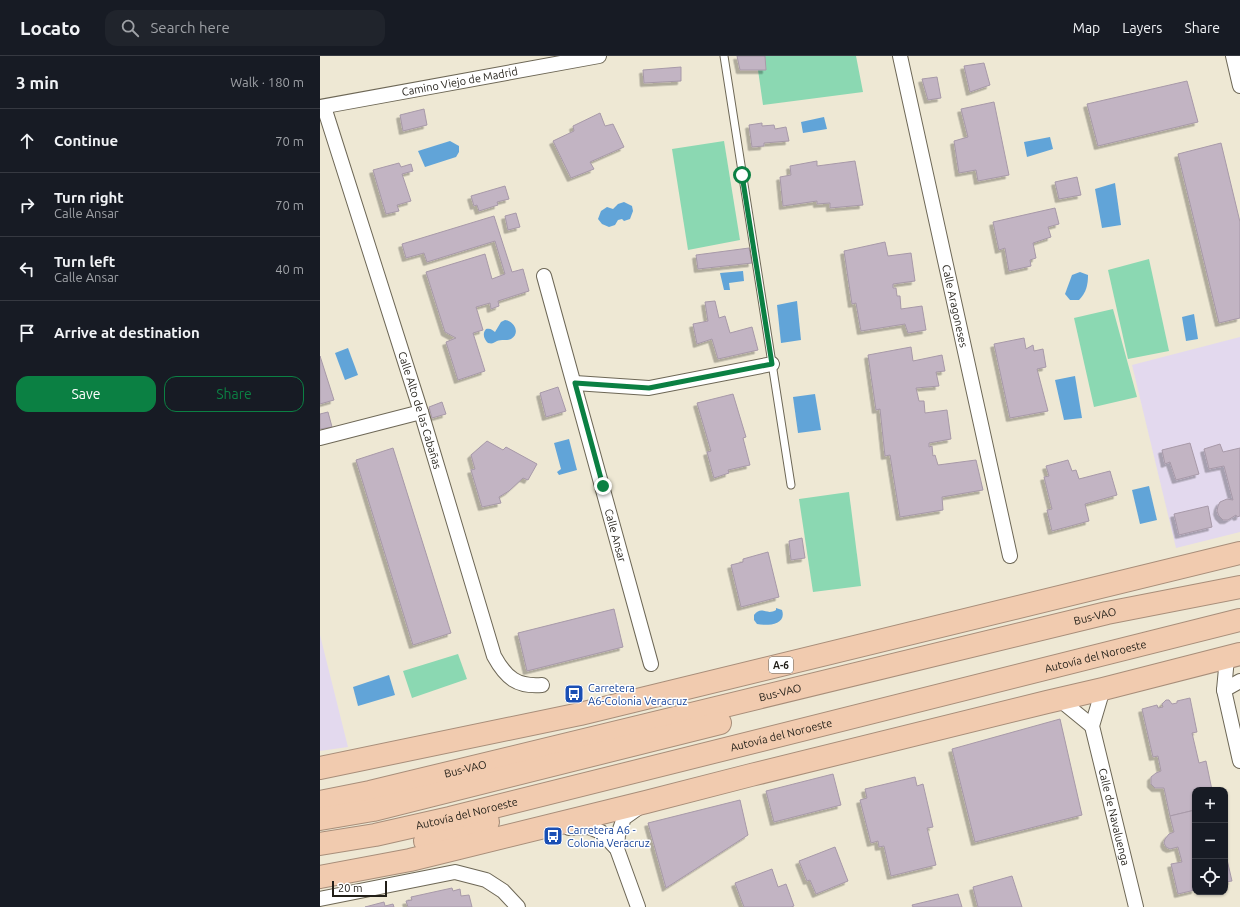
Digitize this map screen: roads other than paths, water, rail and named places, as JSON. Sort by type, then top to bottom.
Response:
[{"type":"highway","name":"A-6","points":[[320,768],[580,714],[1240,553]]},
{"type":"highway","name":"Bus-VAO","points":[[320,802],[400,785],[1107,613],[1233,588]]},
{"type":"highway","points":[[320,819],[373,810],[1110,624],[1233,588]]},
{"type":"highway","name":"Autovía del Noroeste","points":[[320,844],[375,835],[450,818],[1240,620]]},
{"type":"highway","points":[[320,877],[410,860],[1059,699],[1103,690],[1233,656]]},
{"type":"highway","points":[[320,864],[358,857],[439,838],[693,756]]},
{"type":"street","name":"Camino Viejo de Madrid","points":[[322,107],[599,56]]},
{"type":"street","name":"Calle Aragoneses","points":[[900,56],[1010,556]]},
{"type":"street","points":[[1233,56],[1240,86]]},
{"type":"street","name":"Calle Alto de las Cabañas","points":[[322,107],[421,412],[494,656],[506,674],[518,683],[530,686],[542,685]]},
{"type":"street","name":"Calle Ansar","points":[[544,276],[652,664]]},
{"type":"street","points":[[575,383],[649,388],[772,364]]},
{"type":"street","points":[[320,438],[421,412]]},
{"type":"street","points":[[1233,656],[1224,690],[1240,761]]},
{"type":"street","points":[[1224,690],[1240,681]]},
{"type":"street","points":[[1059,699],[1092,726],[1103,690]]},
{"type":"street","name":"Calle de Navaluenga","points":[[1092,726],[1136,907]]},
{"type":"street","points":[[617,849],[618,835],[624,818],[646,802]]},
{"type":"street","points":[[533,829],[589,827],[601,832],[617,849],[638,907]]},
{"type":"street","points":[[320,900],[455,872],[486,880],[503,891],[518,907]]},
{"type":"lane","points":[[724,56],[791,485]]},
{"type":"water","points":[[824,117],[827,129],[803,133],[801,122]]},
{"type":"water","points":[[1050,137],[1053,149],[1027,157],[1024,142]]},
{"type":"water","points":[[450,141],[459,146],[459,152],[456,157],[425,167],[418,151]]},
{"type":"water","points":[[1115,183],[1121,225],[1102,228],[1095,189]]},
{"type":"water","points":[[624,202],[632,206],[633,211],[630,219],[624,221],[622,219],[618,220],[615,225],[609,227],[602,224],[598,219],[601,211],[607,207],[613,209],[618,204]]},
{"type":"water","points":[[743,271],[744,281],[729,283],[730,290],[724,290],[720,273]]},
{"type":"water","points":[[1080,272],[1088,275],[1086,289],[1079,300],[1070,300],[1065,294],[1072,275]]},
{"type":"water","points":[[797,301],[801,340],[781,343],[777,305]]},
{"type":"water","points":[[1194,314],[1198,339],[1186,341],[1182,317]]},
{"type":"water","points":[[505,320],[511,323],[515,328],[516,334],[514,337],[509,340],[499,340],[488,343],[484,336],[486,329],[490,329],[495,332],[501,322]]},
{"type":"water","points":[[348,348],[358,375],[345,380],[335,353]]},
{"type":"water","points":[[1075,376],[1082,418],[1064,420],[1055,380]]},
{"type":"water","points":[[815,394],[821,430],[798,433],[793,397]]},
{"type":"water","points":[[569,439],[577,470],[559,475],[557,472],[561,469],[554,443]]},
{"type":"water","points":[[1149,486],[1157,520],[1140,524],[1132,490]]},
{"type":"water","points":[[776,608],[782,610],[782,619],[779,622],[761,625],[757,624],[754,620],[754,615],[757,612],[773,612]]},
{"type":"water","points":[[389,675],[395,695],[358,706],[353,687]]},
{"type":"place","name":"Carretera A6-Colonia Veracruz","points":[[574,694]]},
{"type":"place","name":"Carretera A6 - Colonia Veracruz","points":[[553,836]]}]
